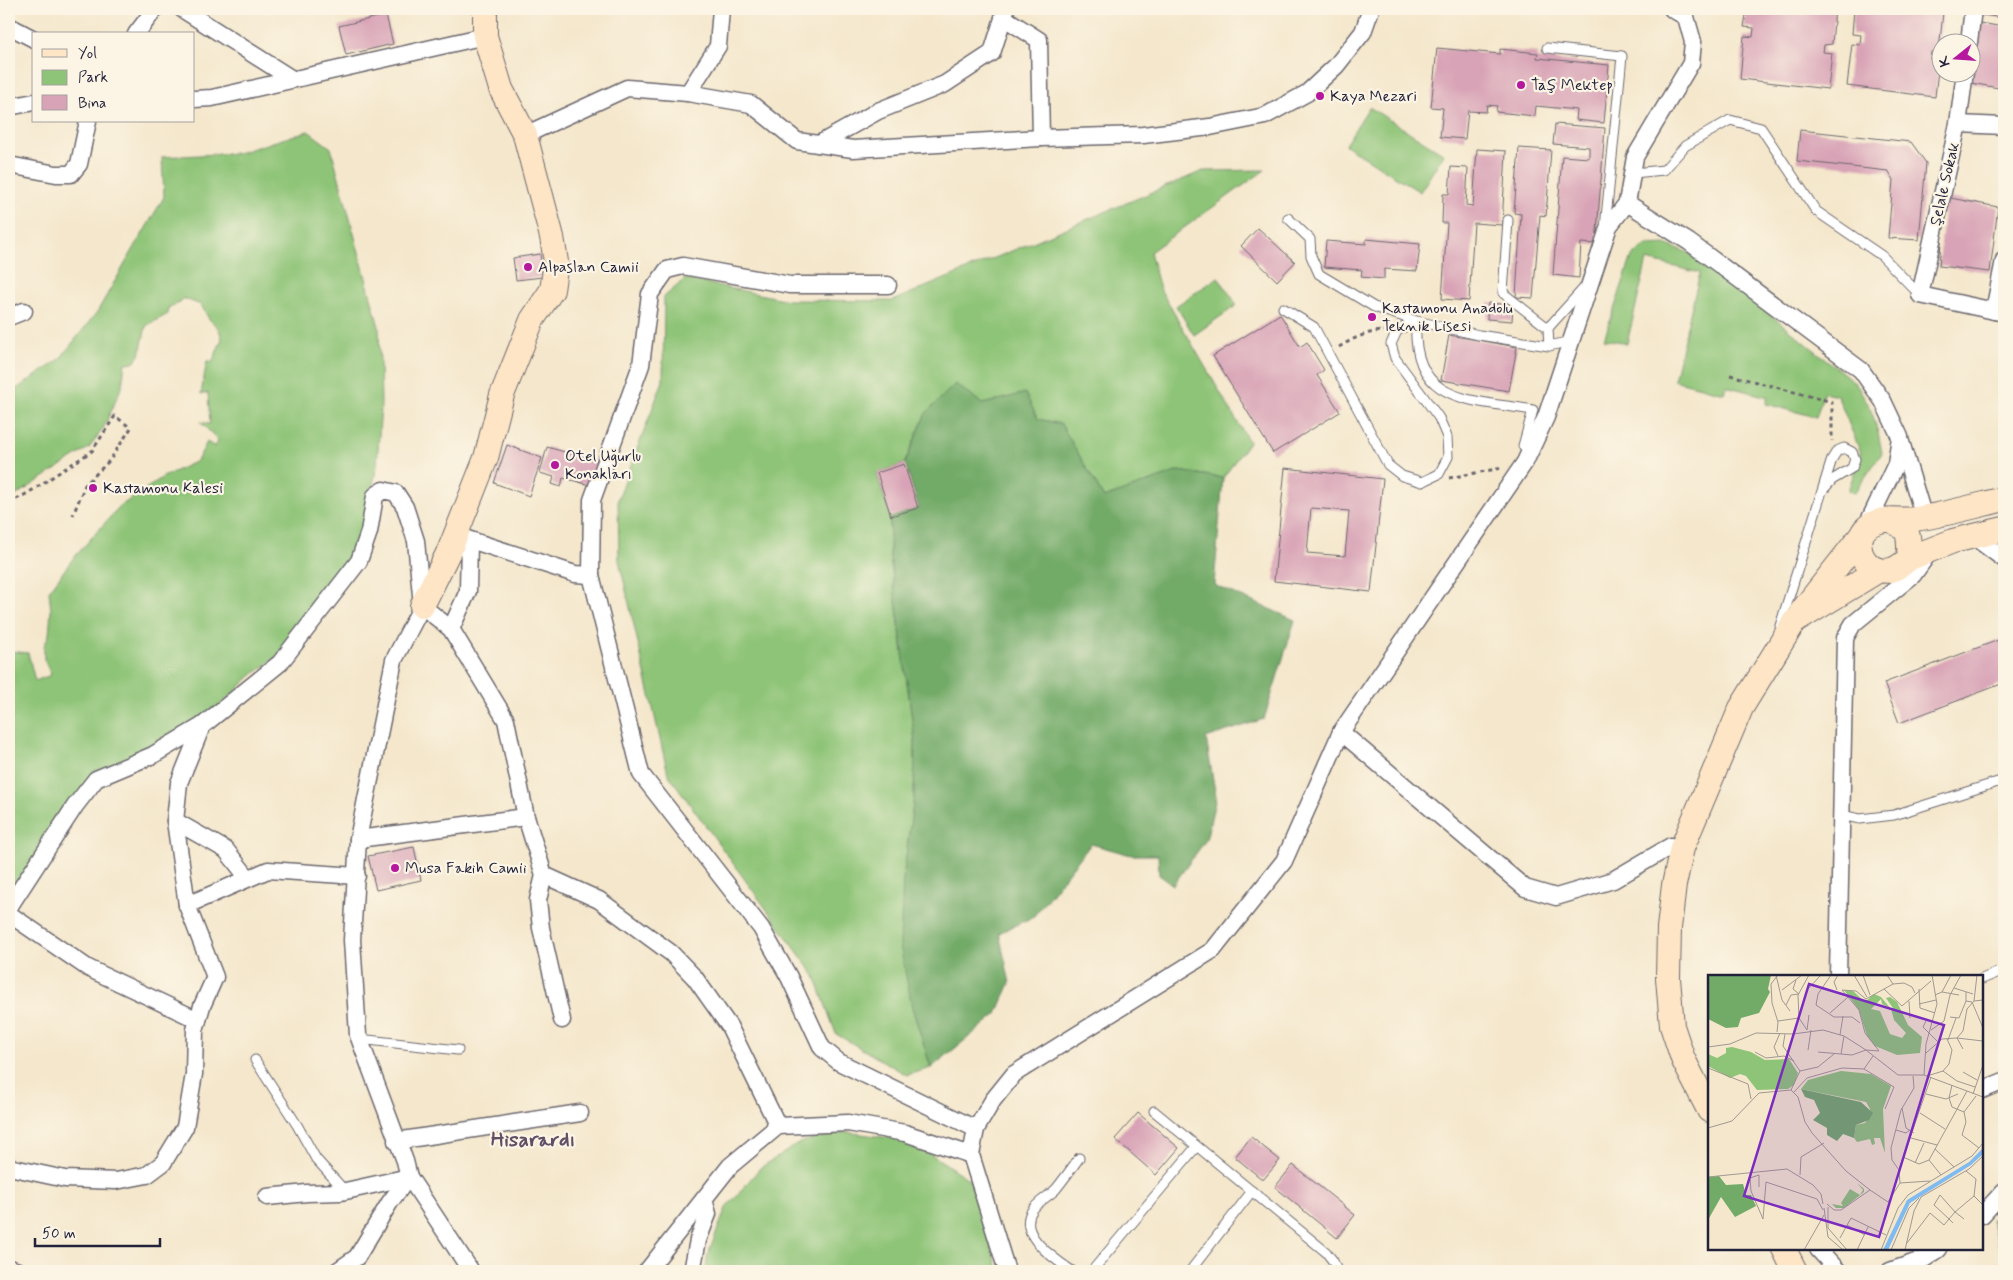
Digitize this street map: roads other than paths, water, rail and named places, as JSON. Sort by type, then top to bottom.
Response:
[{"type":"main road","points":[[422,606],[462,538],[486,458],[502,395],[532,320],[552,290],[556,262],[552,237],[525,135],[501,89],[485,36],[482,10]]},
{"type":"main road","points":[[1708,1108],[1682,1060],[1672,1026],[1668,978],[1669,928],[1674,885],[1682,848],[1740,708],[1794,622],[1874,522],[1916,519],[2004,499]]},
{"type":"main road","points":[[1892,521],[1900,524],[1920,554]]},
{"type":"main road","points":[[1861,536],[1860,550],[1863,557],[1872,568],[1889,571],[1898,568],[1920,554],[1952,541],[2004,529]]},
{"type":"main road","points":[[1794,622],[1879,570]]},
{"type":"main road","points":[[1785,1250],[1796,1271]]},
{"type":"street","points":[[138,32],[155,9]]},
{"type":"street","points":[[182,9],[292,79]]},
{"type":"street","points":[[688,93],[718,46],[721,9]]},
{"type":"street","points":[[525,135],[627,88],[688,93],[751,104],[797,141],[853,149],[1041,138],[1143,135],[1210,127],[1265,116],[1306,93],[1336,66],[1363,32],[1371,9]]},
{"type":"street","points":[[1007,1271],[971,1155],[976,1130],[993,1100],[1014,1074],[1213,950],[1284,861],[1341,732],[1525,462],[1546,417],[1610,226],[1627,203],[1635,157],[1691,64],[1693,42],[1686,17],[1672,9]]},
{"type":"street","points":[[1970,32],[1973,9]]},
{"type":"street","points":[[819,144],[878,111],[946,84],[992,53],[1005,13],[1039,40],[1041,138]]},
{"type":"street","points":[[9,26],[32,38]]},
{"type":"street","points":[[195,100],[212,98],[485,36]]},
{"type":"street","name":"Şelale Sokak","points":[[1920,295],[1958,124],[1964,82]]},
{"type":"street","points":[[9,107],[32,102]]},
{"type":"street","points":[[9,165],[56,174],[71,174],[79,164],[88,122]]},
{"type":"street","points":[[1958,124],[2004,126]]},
{"type":"street","points":[[1627,203],[1689,242],[1860,370],[1883,401],[1900,437],[1922,511],[1916,519]]},
{"type":"street","points":[[1920,295],[1999,312],[2004,260]]},
{"type":"street","points":[[888,285],[790,286],[682,266],[667,270],[650,294],[641,365],[592,500],[591,576],[641,774],[761,928],[788,977],[822,1048],[840,1062],[976,1130]]},
{"type":"street","points":[[9,317],[24,310]]},
{"type":"street","points":[[1861,536],[1896,464],[1900,437]]},
{"type":"street","points":[[9,907],[75,806],[96,779],[153,755],[202,726],[280,663],[359,561],[369,532],[375,496],[383,490],[396,493],[405,508],[416,541],[422,606],[394,660],[358,839],[352,940],[359,1039],[409,1177],[471,1271]]},
{"type":"street","points":[[1973,536],[2004,559]]},
{"type":"street","points":[[451,629],[468,591],[462,538],[576,574],[591,576]]},
{"type":"street","points":[[1838,975],[1845,638],[1853,624],[1913,575],[1920,554]]},
{"type":"street","points":[[422,606],[451,629],[506,720],[526,818],[544,875],[538,900],[541,928],[562,1020]]},
{"type":"street","points":[[9,1167],[65,1179],[116,1181],[147,1175],[163,1163],[185,1127],[194,1074],[195,1030],[215,976],[187,905],[175,821],[179,783],[202,726]]},
{"type":"street","points":[[1341,732],[1525,888],[1556,897],[1613,880],[1671,846],[1682,848]]},
{"type":"street","points":[[358,839],[526,818]]},
{"type":"street","points":[[175,821],[226,850],[248,878]]},
{"type":"street","points":[[187,905],[268,870],[357,876]]},
{"type":"street","points":[[544,875],[599,900],[671,953],[695,978],[728,1026],[778,1126]]},
{"type":"street","points":[[9,914],[88,968],[198,1020]]},
{"type":"street","points":[[1983,1090],[2004,1081]]},
{"type":"street","points":[[396,1141],[580,1113]]},
{"type":"street","points":[[648,1271],[730,1166],[778,1126],[848,1123],[904,1133],[971,1155]]},
{"type":"street","points":[[267,1197],[345,1192],[409,1177]]},
{"type":"street","points":[[337,1271],[356,1257],[390,1202],[409,1177]]},
{"type":"street","points":[[1983,1214],[2004,1191]]},
{"type":"street","points":[[692,1271],[698,1240],[708,1214],[704,1199]]},
{"type":"street","points":[[1819,1250],[1838,1271]]},
{"type":"street","points":[[1890,1271],[1924,1259],[1938,1250]]},
{"type":"street","points":[[9,1268],[18,1271]]},
{"type":"lane","points":[[1547,48],[1622,56],[1604,234],[1582,291],[1548,328],[1549,346]]},
{"type":"lane","points":[[1633,173],[1664,170],[1685,146],[1730,120],[1761,128],[1816,211],[1882,256],[1920,295]]},
{"type":"lane","points":[[1288,218],[1310,239],[1311,256],[1319,274],[1374,307],[1416,321],[1479,335],[1549,346],[1571,341]]},
{"type":"lane","points":[[1508,220],[1502,293],[1548,328]]},
{"type":"lane","points":[[1283,308],[1314,327],[1388,464],[1402,476],[1422,482],[1440,474],[1448,457],[1446,437],[1439,418],[1395,358],[1391,344],[1397,330],[1416,321]]},
{"type":"lane","points":[[1416,321],[1415,341],[1419,358],[1426,375],[1438,388],[1455,396],[1534,410],[1523,446]]},
{"type":"lane","points":[[1794,622],[1780,626],[1822,491],[1832,459],[1837,451],[1844,448],[1852,452],[1855,459],[1852,468],[1832,480],[1822,491]]},
{"type":"lane","points":[[1841,814],[1860,819],[1894,815],[2004,780]]},
{"type":"lane","points":[[1983,979],[2004,970]]},
{"type":"lane","points":[[359,1039],[458,1050]]},
{"type":"lane","points":[[255,1060],[316,1160],[345,1192]]},
{"type":"lane","points":[[1154,1111],[1326,1252],[1337,1271]]},
{"type":"lane","points":[[1092,1271],[1196,1147]]},
{"type":"lane","points":[[1072,1271],[1045,1251],[1036,1240],[1029,1228],[1029,1218],[1033,1209],[1055,1189],[1080,1158]]},
{"type":"lane","points":[[1190,1271],[1252,1191]]},
{"type":"place","name":"Taş Mektep","points":[[1521,85]]},
{"type":"place","name":"Kaya Mezari","points":[[1320,96]]},
{"type":"place","name":"Alpaslan Camii","points":[[528,267]]},
{"type":"place","name":"Kastamonu Anadolu Teknik Lisesi","points":[[1372,317]]},
{"type":"place","name":"Otel Uğurlu Konakları","points":[[555,465]]},
{"type":"place","name":"Kastamonu Kalesi","points":[[93,488]]},
{"type":"place","name":"Musa Fakih Camii","points":[[395,868]]},
{"type":"district","name":"Hisarardı","points":[[533,1140]]}]
